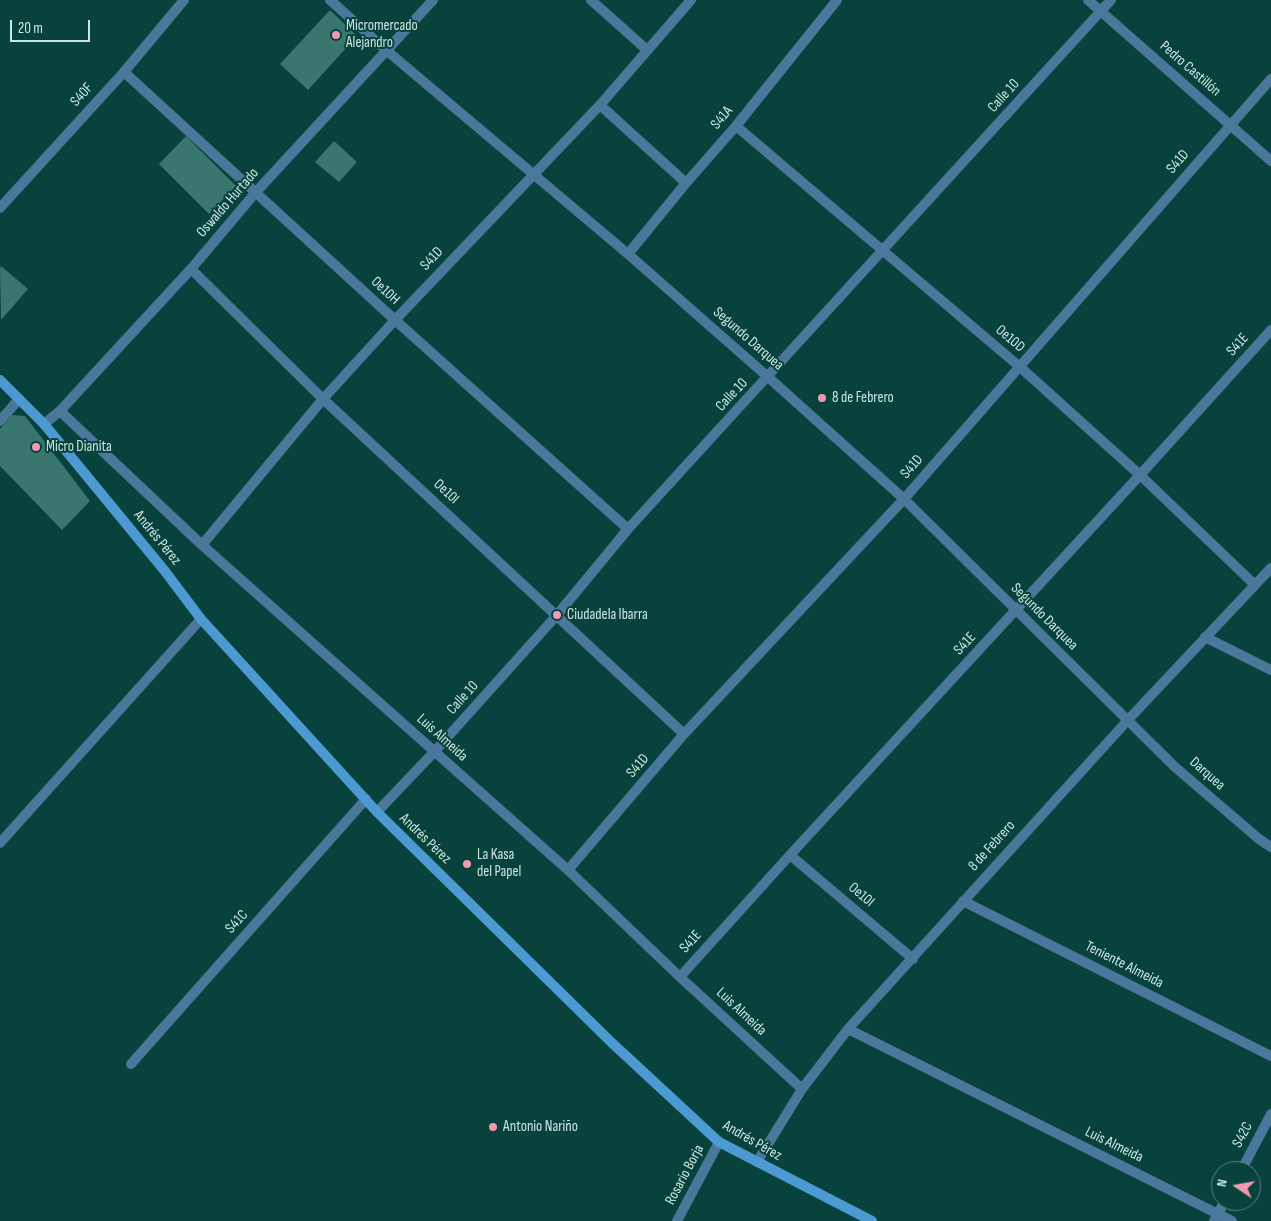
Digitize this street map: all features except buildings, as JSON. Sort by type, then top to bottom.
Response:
[{"type":"street","points":[[169,0],[181,4]]},
{"type":"street","name":"Segundo Darquea","points":[[330,0],[386,50],[628,254],[904,499],[1127,721]]},
{"type":"street","name":"Oswaldo Hurtado","points":[[44,424],[60,411],[191,268],[256,192],[433,0]]},
{"type":"street","points":[[591,0],[647,50]]},
{"type":"street","name":"S41D","points":[[202,545],[323,399],[395,320],[600,105],[691,0]]},
{"type":"street","name":"S41A","points":[[628,254],[736,126],[837,0]]},
{"type":"street","name":"Pedro Castillón","points":[[1088,0],[1271,161]]},
{"type":"street","name":"Calle 10","points":[[377,812],[557,616],[628,529],[1111,0]]},
{"type":"street","name":"S40F","points":[[0,208],[124,72],[181,4]]},
{"type":"street","name":"Oe10H","points":[[124,72],[395,320],[628,529]]},
{"type":"street","name":"S41D","points":[[568,870],[684,734],[904,499],[1271,79]]},
{"type":"street","points":[[600,105],[686,183]]},
{"type":"street","name":"Oe10D","points":[[736,126],[882,252],[1020,367],[1140,475],[1255,585]]},
{"type":"street","name":"Oe10I","points":[[191,268],[323,399],[684,734]]},
{"type":"street","name":"S41E","points":[[680,977],[1271,330]]},
{"type":"street","name":"Andrés Pérez","points":[[0,380],[44,424],[164,570],[201,619],[377,812],[611,1042],[719,1142],[872,1221]]},
{"type":"street","points":[[0,421],[19,400]]},
{"type":"street","name":"Luis Almeida","points":[[60,411],[202,545],[568,870],[680,977],[802,1089]]},
{"type":"street","name":"8 de Febrero","points":[[756,1162],[802,1089],[848,1029],[1127,721],[1271,568]]},
{"type":"street","points":[[0,843],[201,619]]},
{"type":"street","points":[[1205,637],[1271,670]]},
{"type":"street","name":"Darquea","points":[[1127,721],[1175,767],[1259,839],[1271,847]]},
{"type":"street","name":"S41C","points":[[131,1064],[366,800]]},
{"type":"street","name":"Oe10I","points":[[790,855],[912,959]]},
{"type":"street","name":"Teniente Almeida","points":[[963,901],[1271,1056]]},
{"type":"street","name":"Luis Almeida","points":[[848,1029],[1216,1217],[1232,1221]]},
{"type":"street","name":"S42C","points":[[1246,1161],[1271,1114]]},
{"type":"street","name":"Rosario Borja","points":[[677,1221],[719,1142]]},
{"type":"place","name":"Micromercado Alejandro","points":[[336,35]]},
{"type":"place","name":"8 de Febrero","points":[[822,398]]},
{"type":"place","name":"Micro Dianita","points":[[36,447]]},
{"type":"place","name":"Ciudadela Ibarra","points":[[557,615]]},
{"type":"place","name":"La Kasa del Papel","points":[[467,864]]},
{"type":"place","name":"Antonio Nariño","points":[[493,1127]]}]
